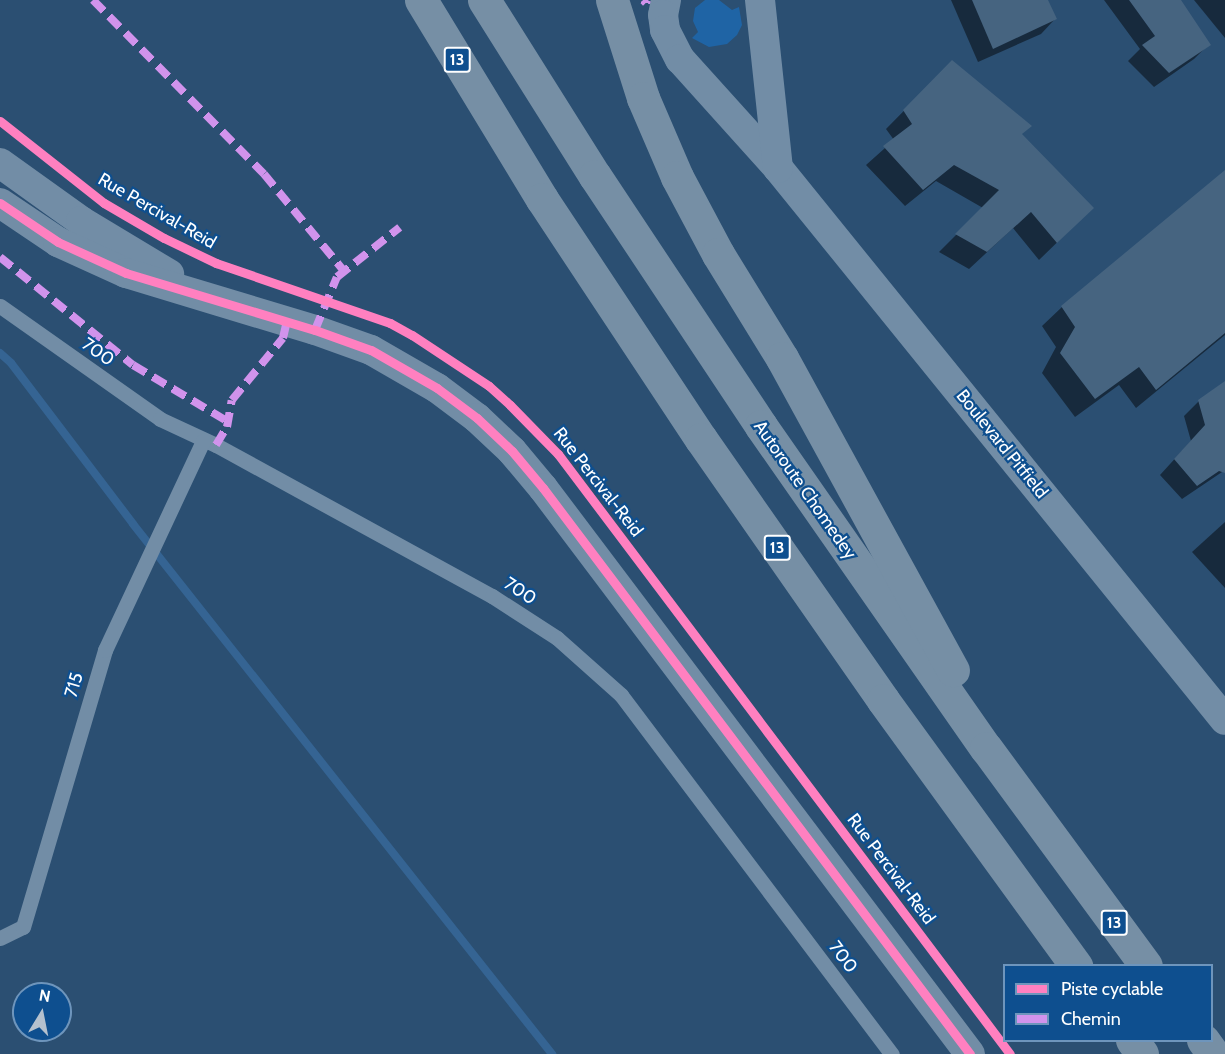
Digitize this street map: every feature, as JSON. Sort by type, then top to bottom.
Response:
[{"type":"highway","name":"13","points":[[421,0],[542,199],[700,439],[883,700],[1075,964]]},
{"type":"highway","name":"Autoroute Chomedey","points":[[484,0],[595,176],[712,354],[909,640],[1145,964]]},
{"type":"highway","points":[[612,0],[643,98],[690,202],[718,254],[782,358],[1022,797]]},
{"type":"highway","points":[[1133,1042],[1142,1054]]},
{"type":"highway","points":[[1204,1042],[1213,1054]]},
{"type":"street","name":"Boulevard Pitfield","points":[[666,0],[663,15],[666,30],[680,59],[778,168],[1225,720]]},
{"type":"street","points":[[760,0],[778,168]]},
{"type":"street","points":[[0,163],[44,197],[119,246],[222,302]]},
{"type":"street","points":[[0,203],[39,231],[85,256],[126,273],[353,342],[391,360],[457,402],[512,451],[619,586],[970,1054]]},
{"type":"lane","name":"700","points":[[0,306],[160,419],[203,441],[216,445],[492,596],[557,638],[621,695],[892,1054]]},
{"type":"lane","name":"715","points":[[0,939],[23,927],[105,650],[203,441]]},
{"type":"shaded area","points":[[705,0],[719,0],[732,10],[739,7],[742,25],[737,35],[727,44],[709,47],[692,38],[698,32],[693,21],[695,8]]},
{"type":"building","points":[[972,0],[1048,0],[1057,19],[993,49]]},
{"type":"building","points":[[1129,0],[1181,0],[1211,45],[1169,73],[1142,45],[1155,36]]},
{"type":"building","points":[[952,60],[1032,126],[1022,134],[1094,208],[1057,243],[1031,212],[987,252],[955,234],[999,190],[954,165],[923,190],[883,146],[912,124],[903,110]]},
{"type":"building","points":[[1225,170],[1225,333],[1156,390],[1139,367],[1095,399],[1060,353],[1075,327],[1061,306]]},
{"type":"building","points":[[1225,381],[1225,473],[1219,471],[1197,486],[1174,459],[1205,425],[1198,400]]},
{"type":"waterway","points":[[0,353],[11,363],[133,524],[552,1054]]},
{"type":"marked path","points":[[93,0],[264,174],[344,271]]},
{"type":"marked path","points":[[643,0],[646,3],[647,0]]},
{"type":"marked path","points":[[315,330],[337,277],[400,227]]},
{"type":"marked path","points":[[0,257],[133,365],[227,421]]},
{"type":"marked path","points":[[216,445],[227,427],[232,400],[283,338],[287,321]]},
{"type":"cycle path","name":"Rue Percival-Reid","points":[[0,121],[104,203],[164,238],[216,263],[390,323],[489,386],[510,405],[558,454],[1010,1054]]},
{"type":"cycle path","points":[[0,203],[58,242],[126,273],[315,330],[371,350],[437,388],[477,418],[512,451],[543,488],[970,1054]]}]
